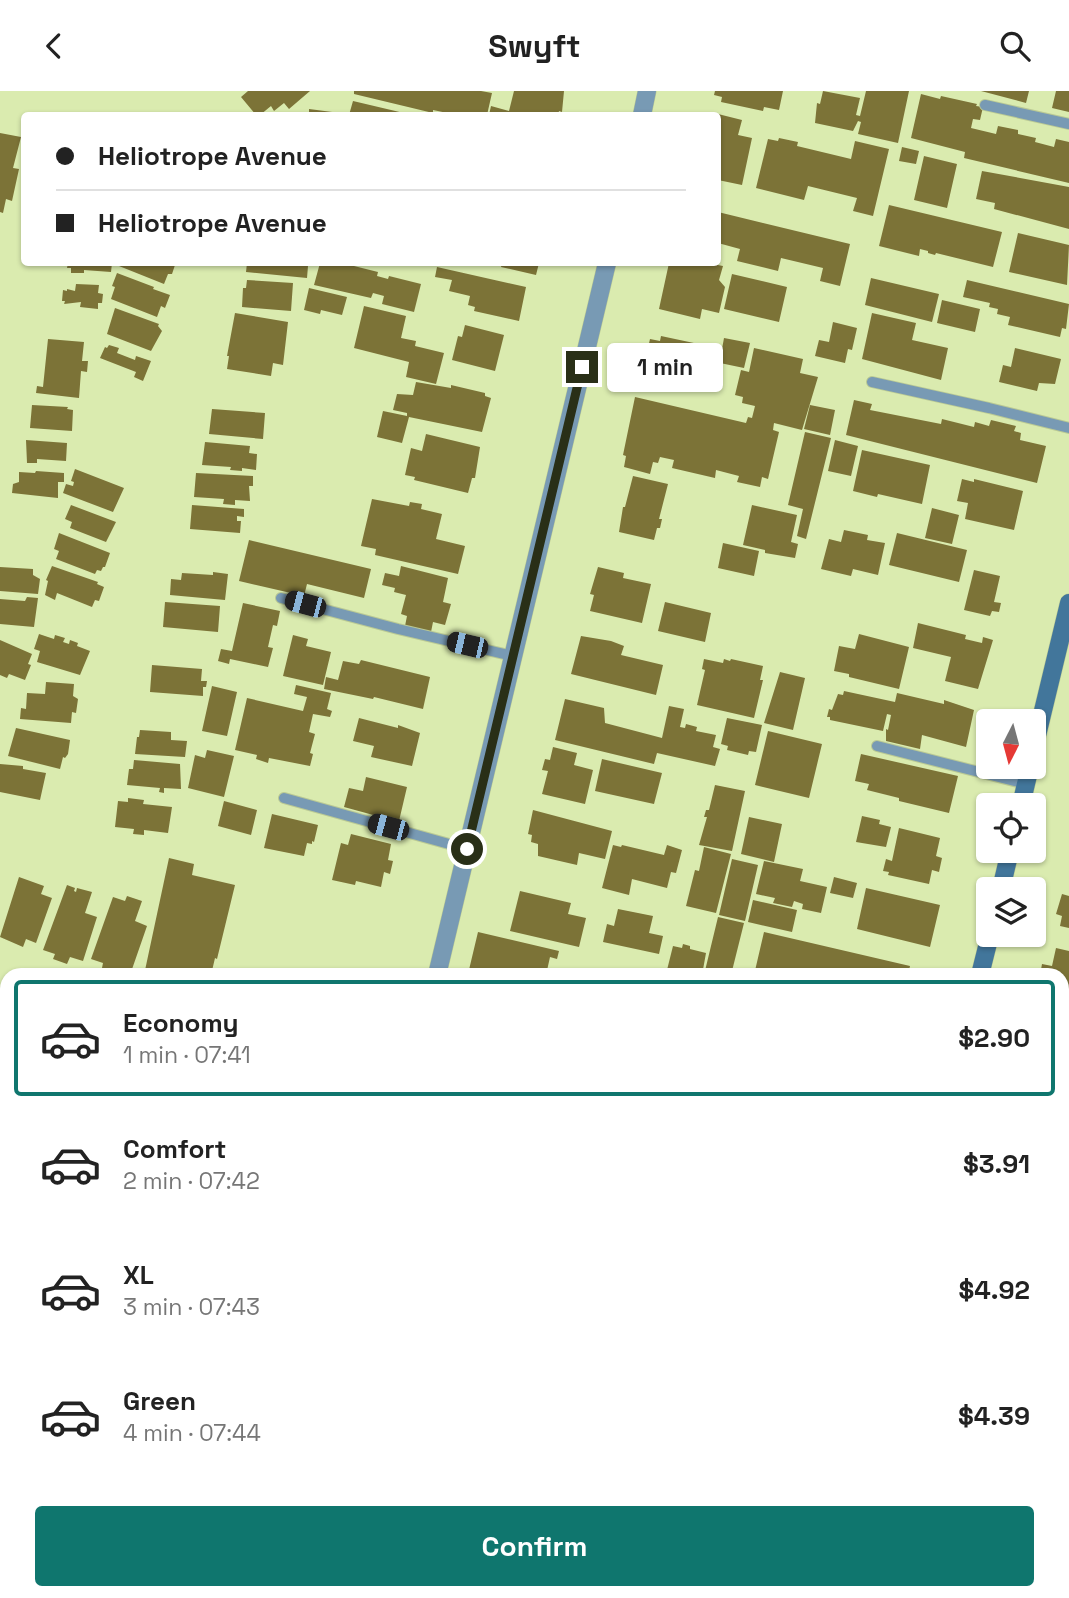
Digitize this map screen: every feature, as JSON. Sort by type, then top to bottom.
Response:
[{"type":"street","points":[[643,112],[648,91]]},
{"type":"street","points":[[439,968],[606,266]]},
{"type":"street","points":[[1043,709],[1069,603]]},
{"type":"street","points":[[982,968],[987,947]]},
{"type":"lane","points":[[985,105],[1069,124]]},
{"type":"lane","points":[[872,382],[1069,428]]},
{"type":"lane","points":[[281,598],[513,656]]},
{"type":"lane","points":[[877,746],[976,765]]},
{"type":"lane","points":[[284,798],[467,849]]},
{"type":"building","points":[[248,91],[310,91],[289,109],[284,103],[274,111],[271,106],[264,112],[254,112],[241,97]]},
{"type":"building","points":[[354,91],[492,93],[488,112],[429,112],[354,94]]},
{"type":"building","points":[[514,91],[564,91],[562,112],[490,112],[491,106],[509,111]]},
{"type":"building","points":[[715,91],[783,91],[779,110],[764,107],[763,111],[721,102],[722,97],[714,95]]},
{"type":"building","points":[[823,91],[860,98],[856,115],[860,116],[866,91],[909,91],[898,143],[858,134],[861,122],[858,121],[853,131],[815,123],[817,103],[820,104]]},
{"type":"building","points":[[981,91],[1029,91],[1026,103]]},
{"type":"building","points":[[1056,91],[1069,91],[1069,112],[1052,108]]},
{"type":"building","points":[[921,94],[940,99],[941,96],[983,107],[980,120],[973,119],[971,128],[996,134],[998,126],[1018,130],[1018,134],[1036,138],[1035,142],[1054,147],[1056,139],[1069,142],[1069,183],[964,158],[965,152],[911,138]]},
{"type":"building","points":[[353,101],[400,112],[350,112]]},
{"type":"building","points":[[309,109],[332,112],[309,112]]},
{"type":"building","points":[[721,115],[742,120],[738,135],[752,138],[742,185],[721,181]]},
{"type":"building","points":[[0,133],[21,137],[13,168],[19,169],[12,201],[6,199],[3,213],[0,212]]},
{"type":"building","points":[[779,138],[798,142],[797,146],[851,159],[855,141],[889,149],[873,216],[853,211],[857,198],[808,186],[804,200],[756,188],[768,139],[778,141]]},
{"type":"building","points":[[902,147],[919,151],[916,164],[899,161]]},
{"type":"building","points":[[924,156],[957,164],[947,208],[914,200]]},
{"type":"building","points":[[982,171],[1069,187],[1069,229],[994,209],[995,203],[976,199]]},
{"type":"building","points":[[889,205],[1002,232],[993,267],[936,253],[935,255],[920,249],[919,256],[879,246]]},
{"type":"building","points":[[721,213],[850,244],[840,286],[820,281],[823,268],[781,258],[778,271],[737,261],[740,249],[721,244]]},
{"type":"building","points":[[1018,233],[1069,245],[1067,285],[1009,272]]},
{"type":"building","points":[[112,266],[111,272],[84,270],[84,273],[71,273],[71,268],[67,268]]},
{"type":"building","points":[[119,266],[175,266],[164,284]]},
{"type":"building","points":[[247,266],[308,266],[307,278],[246,272]]},
{"type":"building","points":[[319,266],[354,266],[378,272],[377,276],[388,279],[389,276],[421,284],[414,312],[382,304],[384,296],[373,293],[371,298],[314,285]]},
{"type":"building","points":[[501,266],[538,266],[536,275]]},
{"type":"building","points":[[668,266],[723,266],[719,280],[725,287],[719,313],[702,309],[700,319],[659,309]]},
{"type":"building","points":[[437,267],[526,287],[519,321],[474,311],[475,307],[468,305],[470,296],[449,291],[452,280],[435,277]]},
{"type":"building","points":[[117,273],[170,295],[165,308],[161,306],[157,317],[111,299]]},
{"type":"building","points":[[732,274],[787,287],[779,322],[724,309]]},
{"type":"building","points":[[871,278],[939,294],[932,322],[865,305]]},
{"type":"building","points":[[247,280],[293,283],[291,311],[242,307],[243,288],[246,288]]},
{"type":"building","points":[[967,280],[1069,304],[1066,329],[1062,328],[1060,337],[1008,325],[1010,317],[997,314],[998,309],[989,307],[990,303],[963,297]]},
{"type":"building","points":[[76,284],[99,285],[98,293],[103,294],[98,309],[80,307],[81,302],[64,304],[63,290],[75,291]]},
{"type":"building","points":[[309,288],[347,297],[342,315],[321,310],[320,314],[304,310]]},
{"type":"building","points":[[942,300],[980,309],[975,332],[937,323]]},
{"type":"building","points":[[364,306],[406,316],[401,338],[416,341],[415,346],[444,353],[436,384],[406,377],[409,362],[354,348]]},
{"type":"building","points":[[115,308],[159,324],[162,331],[151,351],[107,334]]},
{"type":"building","points":[[235,313],[288,322],[283,365],[273,363],[271,376],[227,369]]},
{"type":"building","points":[[872,313],[916,323],[912,340],[948,348],[941,380],[862,359]]},
{"type":"building","points":[[833,322],[857,328],[852,350],[848,349],[845,363],[815,356],[819,340],[829,342]]},
{"type":"building","points":[[465,325],[504,335],[495,371],[452,360],[458,336],[462,337]]},
{"type":"building","points":[[661,336],[722,349],[724,338],[750,343],[744,368],[720,363],[717,373],[706,370],[701,388],[650,377],[652,371],[643,369],[650,339],[660,341]]},
{"type":"building","points":[[48,339],[84,342],[82,361],[88,361],[87,372],[81,371],[79,398],[36,393],[37,386],[43,387]]},
{"type":"building","points":[[109,345],[119,348],[117,353],[135,360],[136,356],[151,361],[143,381],[134,377],[136,372],[100,358],[105,347]]},
{"type":"building","points":[[754,348],[803,359],[800,373],[818,377],[802,430],[774,423],[773,430],[779,432],[768,479],[762,477],[760,487],[737,482],[739,476],[716,470],[715,478],[672,468],[674,460],[660,457],[658,463],[653,462],[650,474],[624,467],[626,456],[623,455],[635,397],[746,423],[748,417],[752,418],[755,406],[742,403],[743,397],[735,395],[741,370],[749,372]]},
{"type":"building","points":[[1015,348],[1061,359],[1055,384],[1039,383],[1037,391],[999,382],[1003,365],[1011,367]]},
{"type":"building","points":[[416,382],[451,388],[451,385],[485,393],[485,396],[491,398],[482,432],[409,417],[402,443],[377,437],[383,411],[407,416],[407,413],[393,410],[397,394],[413,395]]},
{"type":"building","points":[[854,400],[872,404],[870,410],[941,424],[942,419],[974,427],[975,422],[989,426],[991,420],[1016,426],[1014,431],[1021,433],[1020,440],[1046,446],[1037,483],[846,435]]},
{"type":"building","points":[[32,405],[68,407],[67,409],[73,410],[72,431],[30,428]]},
{"type":"building","points":[[810,405],[835,410],[830,435],[804,429]]},
{"type":"building","points":[[212,409],[265,413],[263,439],[209,434]]},
{"type":"building","points":[[805,432],[831,438],[806,539],[797,536],[803,509],[788,505]]},
{"type":"building","points":[[426,434],[480,447],[475,478],[472,478],[468,493],[414,480],[415,477],[405,475],[411,448],[422,451]]},
{"type":"building","points":[[26,440],[67,443],[66,461],[37,459],[37,463],[27,463]]},
{"type":"building","points":[[835,440],[858,446],[851,476],[828,471]]},
{"type":"building","points":[[205,442],[250,446],[249,453],[257,454],[256,470],[230,470],[231,467],[202,465]]},
{"type":"building","points":[[862,450],[930,465],[922,504],[853,491]]},
{"type":"building","points":[[75,469],[124,488],[113,512],[63,493],[66,484],[73,486],[74,482],[71,481]]},
{"type":"building","points":[[19,472],[64,473],[64,482],[58,482],[58,498],[12,493],[13,484],[19,482]]},
{"type":"building","points":[[196,473],[253,476],[253,486],[249,486],[250,501],[235,500],[235,505],[223,504],[224,499],[194,497]]},
{"type":"building","points":[[633,476],[668,484],[659,519],[662,519],[660,528],[657,528],[654,540],[619,532],[623,507]]},
{"type":"building","points":[[962,479],[974,482],[974,479],[1023,491],[1014,530],[965,519],[968,503],[957,501]]},
{"type":"building","points":[[372,499],[409,506],[410,502],[422,504],[421,509],[442,514],[436,539],[465,546],[458,574],[375,555],[376,549],[361,546]]},
{"type":"building","points":[[71,505],[116,522],[106,542],[70,528],[72,522],[65,519]]},
{"type":"building","points":[[192,505],[244,509],[244,517],[237,516],[237,521],[241,521],[240,533],[190,529]]},
{"type":"building","points":[[752,505],[797,515],[791,542],[798,544],[795,558],[765,553],[765,550],[743,545]]},
{"type":"building","points":[[932,508],[959,515],[952,544],[925,538]]},
{"type":"building","points":[[844,530],[868,535],[867,540],[885,543],[878,575],[853,569],[851,576],[821,569],[829,539],[841,542]]},
{"type":"building","points":[[59,533],[110,553],[105,567],[101,571],[97,570],[95,574],[56,559],[59,551],[54,549]]},
{"type":"building","points":[[897,533],[967,550],[959,582],[889,565]]},
{"type":"building","points":[[249,540],[371,569],[364,598],[307,584],[304,596],[239,581]]},
{"type":"building","points":[[723,543],[759,551],[754,576],[718,568]]},
{"type":"building","points":[[52,566],[98,582],[97,584],[104,587],[99,601],[95,600],[92,607],[57,593],[55,600],[45,595],[46,580]]},
{"type":"building","points":[[401,566],[448,578],[443,602],[451,604],[445,625],[433,622],[431,632],[405,626],[407,616],[401,614],[406,595],[394,592],[395,588],[382,585],[385,573],[399,576]]},
{"type":"building","points":[[0,567],[33,569],[33,575],[40,579],[38,594],[0,591]]},
{"type":"building","points":[[598,567],[624,573],[623,578],[651,584],[642,623],[590,611],[594,595],[590,594]]},
{"type":"building","points":[[974,570],[1000,576],[994,602],[1001,603],[999,612],[992,611],[990,616],[964,610]]},
{"type":"building","points":[[213,572],[228,574],[225,600],[170,595],[171,579],[181,580],[182,573],[213,575]]},
{"type":"building","points":[[27,597],[38,598],[34,627],[0,624],[0,599],[25,601]]},
{"type":"building","points":[[165,602],[220,606],[218,632],[163,627]]},
{"type":"building","points":[[665,602],[711,613],[705,642],[658,631]]},
{"type":"building","points":[[243,603],[280,611],[277,626],[273,625],[268,647],[273,648],[268,667],[230,659],[229,664],[218,661],[221,649],[232,651]]},
{"type":"building","points":[[918,623],[966,635],[965,639],[982,643],[983,637],[993,640],[978,689],[945,681],[951,657],[913,648]]},
{"type":"building","points":[[39,634],[54,639],[55,635],[65,638],[63,642],[69,644],[70,640],[90,651],[80,675],[37,662],[40,651],[34,649]]},
{"type":"building","points":[[859,634],[909,647],[899,689],[834,671],[839,646],[855,649]]},
{"type":"building","points":[[293,635],[308,639],[306,646],[331,652],[323,685],[283,676]]},
{"type":"building","points":[[581,636],[611,641],[624,646],[621,655],[663,665],[656,695],[571,674]]},
{"type":"building","points":[[0,640],[32,654],[25,680],[9,674],[7,678],[0,675]]},
{"type":"building","points":[[704,659],[723,663],[724,659],[731,659],[763,666],[760,680],[763,680],[754,718],[697,705],[705,670],[702,669]]},
{"type":"building","points":[[361,660],[430,677],[423,709],[324,689],[326,677],[338,680],[343,661],[359,664]]},
{"type":"building","points":[[152,665],[202,669],[201,681],[207,681],[206,687],[203,687],[203,696],[150,692]]},
{"type":"building","points":[[780,672],[805,678],[793,730],[764,723]]},
{"type":"building","points":[[46,682],[74,684],[73,696],[78,699],[76,713],[72,712],[71,723],[20,719],[21,708],[26,709],[27,693],[45,694]]},
{"type":"building","points":[[296,685],[331,693],[327,709],[332,711],[330,717],[313,714],[309,732],[315,734],[310,766],[269,758],[268,763],[256,759],[257,755],[235,750],[247,698],[303,711],[307,697],[294,694]]},
{"type":"building","points":[[212,686],[237,692],[227,736],[202,731]]},
{"type":"building","points":[[844,691],[895,702],[897,693],[944,704],[944,700],[974,710],[966,747],[922,735],[920,749],[886,741],[886,729],[888,730],[891,715],[887,714],[883,731],[830,720],[830,717],[827,717],[829,709],[832,710],[838,694],[843,695]]},
{"type":"building","points":[[565,699],[604,708],[605,723],[662,738],[669,706],[684,709],[680,727],[685,728],[686,724],[697,727],[696,731],[716,735],[713,747],[720,749],[715,766],[657,753],[654,764],[555,740]]},
{"type":"building","points":[[359,718],[398,728],[398,725],[420,733],[412,766],[371,757],[374,746],[353,741]]},
{"type":"building","points":[[727,718],[762,725],[756,752],[749,751],[748,755],[727,750],[728,746],[721,744]]},
{"type":"building","points":[[16,728],[70,740],[68,754],[63,757],[60,769],[8,756]]},
{"type":"building","points":[[140,730],[171,732],[171,740],[187,741],[185,757],[135,754]]},
{"type":"building","points":[[768,731],[822,744],[809,798],[755,785]]},
{"type":"building","points":[[553,747],[577,753],[574,765],[593,770],[585,804],[542,794],[548,771],[542,770],[545,759],[550,760]]},
{"type":"building","points":[[207,750],[234,756],[224,797],[188,788],[195,755],[205,758]]},
{"type":"building","points":[[861,754],[958,776],[949,813],[867,790],[869,784],[855,781]]},
{"type":"building","points":[[602,759],[662,773],[654,804],[595,791]]},
{"type":"building","points":[[134,760],[180,764],[181,789],[164,788],[164,793],[159,792],[160,788],[127,785],[129,769],[133,769]]},
{"type":"building","points":[[0,764],[23,766],[23,769],[46,773],[40,800],[0,792]]},
{"type":"building","points":[[366,777],[407,787],[399,821],[344,807],[349,788],[363,791]]},
{"type":"building","points":[[715,785],[745,791],[732,851],[699,845],[707,817],[704,817],[706,810],[709,810]]},
{"type":"building","points":[[128,798],[144,800],[143,804],[172,807],[168,833],[144,830],[144,835],[133,834],[134,829],[115,827],[118,801],[128,802]]},
{"type":"building","points":[[224,801],[257,810],[251,835],[218,826]]},
{"type":"building","points":[[533,810],[612,831],[605,859],[579,853],[577,865],[538,856],[538,844],[531,842],[532,835],[528,834]]},
{"type":"building","points":[[272,814],[318,825],[314,842],[307,843],[304,856],[264,848]]},
{"type":"building","points":[[862,816],[880,820],[879,824],[891,827],[886,847],[856,842]]},
{"type":"building","points":[[749,817],[782,824],[774,862],[741,854]]},
{"type":"building","points":[[899,828],[940,838],[936,856],[942,858],[939,872],[932,870],[929,884],[888,875],[889,872],[883,871],[886,859],[892,861]]},
{"type":"building","points":[[351,834],[391,844],[388,860],[393,861],[390,874],[384,872],[381,887],[356,881],[355,885],[332,880],[341,843],[348,845]]},
{"type":"building","points":[[613,845],[664,855],[667,845],[682,850],[676,873],[671,872],[667,888],[632,879],[629,895],[602,888]]},
{"type":"building","points":[[704,847],[731,854],[716,913],[686,906],[695,870],[699,871]]},
{"type":"building","points":[[169,858],[194,864],[192,875],[235,885],[213,968],[145,968]]},
{"type":"building","points":[[732,859],[758,865],[745,921],[719,915]]},
{"type":"building","points":[[764,861],[803,869],[800,881],[827,887],[821,913],[802,909],[803,904],[794,901],[792,907],[773,903],[775,898],[756,894]]},
{"type":"building","points":[[19,877],[44,886],[41,894],[52,898],[36,943],[26,939],[23,947],[0,937]]},
{"type":"building","points":[[834,877],[857,883],[853,898],[830,893]]},
{"type":"building","points":[[67,885],[75,888],[76,892],[77,888],[92,892],[85,913],[97,917],[83,961],[70,957],[67,964],[53,959],[55,954],[43,950]]},
{"type":"building","points":[[866,888],[940,905],[930,947],[857,929]]},
{"type":"building","points":[[520,891],[571,903],[568,914],[586,918],[579,947],[510,931]]},
{"type":"building","points":[[1062,894],[1069,896],[1069,928],[1060,926],[1062,916],[1056,914]]},
{"type":"building","points":[[127,896],[142,901],[135,921],[147,926],[132,968],[102,968],[103,963],[91,959],[113,897],[125,901]]},
{"type":"building","points":[[753,900],[797,910],[792,932],[748,922]]},
{"type":"building","points":[[618,909],[653,916],[649,933],[663,936],[659,954],[603,942],[607,924],[614,926]]},
{"type":"building","points":[[718,917],[744,923],[733,968],[706,968]]},
{"type":"building","points":[[478,932],[559,951],[557,959],[550,957],[548,968],[469,968]]},
{"type":"building","points":[[764,932],[910,966],[910,968],[756,968]]},
{"type":"building","points":[[683,944],[690,946],[690,949],[706,953],[703,968],[668,968],[673,946],[682,948]]},
{"type":"building","points":[[1056,948],[1069,951],[1069,968],[1041,968],[1042,964],[1052,966]]},
{"type":"route","points":[[467,849],[582,367]]}]
